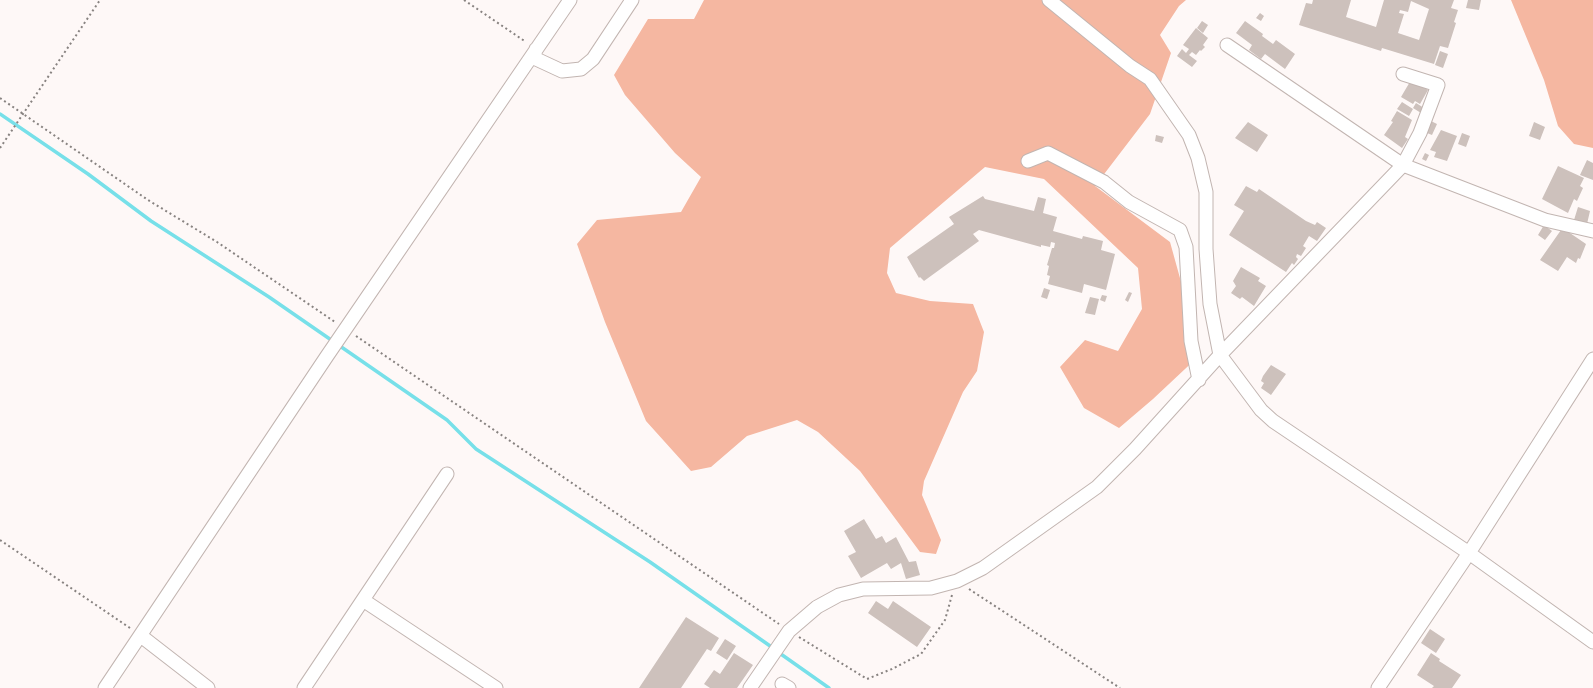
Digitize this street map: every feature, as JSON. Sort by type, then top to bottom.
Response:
[{"type":"street","points":[[105,688],[327,356],[570,0]]},
{"type":"street","points":[[536,49],[534,58],[562,72],[581,69],[593,59],[632,0]]},
{"type":"street","points":[[1049,0],[1130,66],[1150,79],[1190,135],[1198,158],[1206,192],[1206,249],[1210,304],[1220,356],[1261,410],[1273,421],[1469,553],[1593,642]]},
{"type":"street","points":[[1227,45],[1403,165],[1545,220],[1593,231]]},
{"type":"street","points":[[750,688],[789,631],[817,607],[839,595],[863,589],[931,588],[956,582],[983,568],[1097,487],[1403,165],[1420,133],[1438,85],[1403,74]]},
{"type":"street","points":[[1028,161],[1048,153],[1104,182],[1129,202],[1180,230],[1186,247],[1191,341],[1199,380]]},
{"type":"street","points":[[1378,688],[1469,553],[1593,359]]},
{"type":"street","points":[[304,688],[447,474]]},
{"type":"street","points":[[363,600],[496,688]]},
{"type":"street","points":[[141,636],[208,688]]},
{"type":"path","points":[[0,148],[100,0]]},
{"type":"path","points":[[464,0],[536,49]]},
{"type":"path","points":[[0,98],[148,200],[216,242],[346,329],[789,631],[867,679],[892,670],[922,654],[945,620],[956,582],[1120,688]]},
{"type":"path","points":[[0,540],[141,636]]},
{"type":"shaded area","points":[[704,0],[1186,0],[1179,6],[1160,35],[1171,53],[1150,114],[1095,186],[1170,242],[1201,354],[1153,399],[1119,428],[1084,408],[1060,367],[1085,340],[1118,351],[1142,309],[1138,268],[1044,179],[985,167],[890,248],[887,273],[896,293],[930,301],[973,304],[984,332],[977,371],[963,392],[924,481],[922,495],[941,540],[936,554],[920,552],[860,471],[818,432],[797,420],[747,436],[711,467],[691,471],[646,421],[605,322],[577,244],[597,220],[681,212],[701,177],[675,153],[625,95],[614,75],[648,19],[694,19]]},
{"type":"shaded area","points":[[1511,0],[1593,0],[1593,148],[1574,144],[1558,126],[1544,80]]},
{"type":"building","points":[[1313,0],[1351,0],[1346,17],[1376,27],[1384,0],[1454,0],[1451,8],[1458,10],[1454,22],[1456,23],[1448,48],[1440,46],[1434,64],[1382,48],[1381,51],[1299,25],[1306,3],[1312,4]],"holes":[[[1411,1],[1429,9],[1419,40],[1398,33],[1404,14],[1399,13],[1400,10],[1408,12]]]},
{"type":"building","points":[[1468,0],[1481,0],[1479,10],[1466,8]]},
{"type":"building","points":[[1260,13],[1264,16],[1261,21],[1256,18]]},
{"type":"building","points":[[1202,21],[1208,25],[1203,33],[1197,28]]},
{"type":"building","points":[[1245,21],[1263,34],[1262,36],[1273,44],[1276,40],[1295,54],[1285,69],[1265,54],[1261,59],[1249,50],[1252,45],[1236,33]]},
{"type":"building","points":[[1196,28],[1208,38],[1203,45],[1205,47],[1201,51],[1200,50],[1196,55],[1192,52],[1189,55],[1197,61],[1192,67],[1177,56],[1182,49],[1186,53],[1189,49],[1183,45]]},
{"type":"building","points":[[1440,51],[1448,54],[1443,68],[1435,65]]},
{"type":"building","points":[[1411,80],[1428,90],[1420,104],[1415,101],[1413,104],[1401,97]]},
{"type":"building","points":[[1402,102],[1413,109],[1409,116],[1397,109]]},
{"type":"building","points":[[1416,103],[1424,108],[1421,113],[1413,108]]},
{"type":"building","points":[[1397,111],[1412,120],[1405,137],[1408,139],[1402,148],[1384,135],[1393,122],[1391,121]]},
{"type":"building","points":[[1431,121],[1437,124],[1432,135],[1427,133]]},
{"type":"building","points":[[1248,122],[1268,135],[1257,152],[1235,138]]},
{"type":"building","points":[[1534,122],[1545,127],[1540,140],[1529,136]]},
{"type":"building","points":[[1441,130],[1457,136],[1447,161],[1434,157],[1436,152],[1430,150]]},
{"type":"building","points":[[1462,133],[1470,136],[1466,147],[1458,144]]},
{"type":"building","points":[[1156,135],[1164,137],[1162,143],[1155,141]]},
{"type":"building","points":[[1425,153],[1429,155],[1426,161],[1422,159]]},
{"type":"building","points":[[1587,160],[1593,163],[1593,180],[1580,175]]},
{"type":"building","points":[[1558,166],[1584,178],[1580,186],[1583,188],[1577,201],[1574,199],[1568,213],[1542,199]]},
{"type":"building","points":[[1246,186],[1257,192],[1259,189],[1306,221],[1315,225],[1317,222],[1326,228],[1317,241],[1309,236],[1303,246],[1306,248],[1301,256],[1297,254],[1296,257],[1298,259],[1294,265],[1292,263],[1286,272],[1229,235],[1244,211],[1234,205]]},
{"type":"building","points":[[983,196],[985,199],[1034,211],[1038,197],[1046,199],[1043,213],[1057,217],[1053,231],[1082,239],[1083,236],[1103,241],[1101,250],[1115,254],[1106,290],[1084,284],[1082,293],[1048,284],[1050,276],[1047,275],[1049,266],[1047,265],[1055,243],[1051,242],[1050,247],[1041,245],[1041,247],[979,230],[973,234],[979,241],[924,281],[920,277],[919,278],[907,257],[954,224],[949,217]]},
{"type":"building","points":[[1578,207],[1590,211],[1587,224],[1574,220]]},
{"type":"building","points":[[1544,225],[1552,231],[1545,240],[1538,235]]},
{"type":"building","points":[[1561,230],[1565,232],[1567,231],[1586,244],[1580,259],[1578,258],[1576,263],[1567,257],[1558,271],[1540,260]]},
{"type":"building","points":[[1241,267],[1260,278],[1258,281],[1266,286],[1254,306],[1242,297],[1240,299],[1231,293],[1236,286],[1233,281]]},
{"type":"building","points":[[1044,288],[1050,290],[1047,299],[1041,297]]},
{"type":"building","points":[[1129,292],[1132,293],[1128,302],[1125,300]]},
{"type":"building","points":[[1102,295],[1107,296],[1105,302],[1100,300]]},
{"type":"building","points":[[1090,297],[1099,299],[1095,315],[1085,313]]},
{"type":"building","points":[[1271,365],[1286,374],[1271,395],[1261,388],[1264,383],[1261,381]]},
{"type":"building","points":[[864,519],[876,539],[882,536],[886,543],[896,537],[909,562],[916,561],[920,575],[906,579],[901,563],[891,569],[887,563],[861,578],[848,556],[856,552],[844,531]]},
{"type":"building","points":[[876,601],[888,609],[893,601],[931,627],[917,647],[868,613]]},
{"type":"building","points":[[686,617],[719,638],[711,651],[707,649],[681,688],[639,688]]},
{"type":"building","points":[[1430,629],[1445,639],[1436,653],[1421,643]]},
{"type":"building","points":[[725,639],[736,646],[727,660],[716,653]]},
{"type":"building","points":[[734,653],[753,665],[737,688],[710,688],[704,684],[714,670],[720,674]]},
{"type":"building","points":[[1431,653],[1440,659],[1439,661],[1461,675],[1452,688],[1432,688],[1434,686],[1417,675]]},
{"type":"waterway","points":[[0,114],[88,174],[151,221],[269,297],[447,420],[476,449],[650,562],[773,648]]},
{"type":"waterway","points":[[778,652],[829,688]]}]
